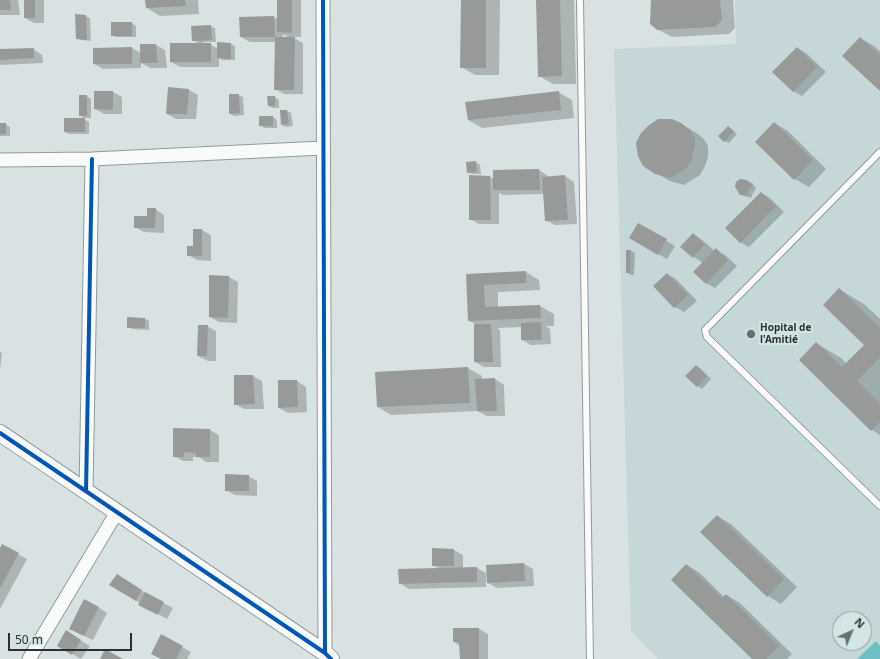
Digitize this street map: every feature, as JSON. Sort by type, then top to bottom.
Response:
[{"type":"street","points":[[323,0],[328,656]]},
{"type":"street","points":[[0,160],[92,159],[323,148]]},
{"type":"street","points":[[86,491],[92,159]]},
{"type":"street","points":[[0,433],[328,656]]},
{"type":"street","points":[[29,659],[117,512]]},
{"type":"lane","points":[[580,0],[590,659]]},
{"type":"lane","points":[[880,152],[705,330],[707,337],[880,506]]},
{"type":"shaded area","name":"Hopital de l'Amitié","points":[[735,0],[880,0],[880,659],[658,659],[631,631],[614,49],[736,44]]},
{"type":"water","points":[[876,641],[880,646],[880,659],[857,659],[865,651],[872,651],[872,645]]},
{"type":"building","points":[[0,0],[10,0],[11,10],[0,10]]},
{"type":"building","points":[[24,0],[35,0],[35,18],[24,18]]},
{"type":"building","points":[[145,0],[185,0],[186,6],[146,8]]},
{"type":"building","points":[[277,0],[292,0],[292,33],[277,32]]},
{"type":"building","points":[[461,0],[486,0],[486,68],[460,68]]},
{"type":"building","points":[[536,0],[560,0],[562,76],[538,77]]},
{"type":"building","points":[[651,0],[720,0],[722,20],[715,27],[657,30],[650,24]]},
{"type":"building","points":[[75,14],[86,15],[87,40],[76,39]]},
{"type":"building","points":[[274,16],[275,37],[240,37],[239,17]]},
{"type":"building","points":[[111,22],[132,22],[132,36],[111,36]]},
{"type":"building","points":[[211,25],[212,40],[192,41],[191,26]]},
{"type":"building","points":[[275,37],[295,37],[294,90],[274,90]]},
{"type":"building","points":[[860,37],[880,55],[880,91],[842,56]]},
{"type":"building","points":[[217,42],[231,43],[231,59],[217,58]]},
{"type":"building","points":[[170,43],[211,43],[211,62],[170,62]]},
{"type":"building","points":[[140,44],[156,44],[158,63],[140,63]]},
{"type":"building","points":[[132,47],[132,64],[93,64],[93,48]]},
{"type":"building","points":[[797,47],[817,67],[793,92],[772,72]]},
{"type":"building","points":[[34,48],[34,58],[0,60],[0,49]]},
{"type":"building","points":[[168,87],[189,89],[187,114],[166,114]]},
{"type":"building","points":[[94,91],[113,91],[113,110],[94,109]]},
{"type":"building","points":[[559,91],[561,110],[468,120],[465,102]]},
{"type":"building","points":[[229,94],[239,94],[240,113],[229,114]]},
{"type":"building","points":[[79,95],[87,95],[87,116],[79,116]]},
{"type":"building","points":[[267,96],[275,96],[275,106],[268,106]]},
{"type":"building","points":[[280,110],[287,110],[289,124],[281,125]]},
{"type":"building","points":[[259,116],[273,116],[273,126],[259,126]]},
{"type":"building","points":[[64,118],[85,118],[85,132],[64,132]]},
{"type":"building","points":[[658,119],[672,119],[681,123],[689,129],[695,137],[692,159],[687,168],[670,178],[655,174],[643,166],[638,156],[636,143],[641,133]]},
{"type":"building","points":[[774,122],[813,160],[794,180],[755,142]]},
{"type":"building","points":[[0,123],[6,123],[6,134],[0,134]]},
{"type":"building","points":[[728,126],[734,131],[724,142],[718,136]]},
{"type":"building","points":[[476,161],[477,172],[467,173],[466,162]]},
{"type":"building","points":[[539,169],[540,190],[493,190],[493,170]]},
{"type":"building","points":[[469,175],[490,176],[491,220],[469,220]]},
{"type":"building","points":[[565,175],[568,220],[545,221],[542,177]]},
{"type":"building","points":[[740,179],[747,180],[752,185],[746,196],[740,195],[735,187],[736,182]]},
{"type":"building","points":[[761,192],[776,206],[740,243],[725,228]]},
{"type":"building","points":[[147,208],[156,208],[155,228],[134,228],[134,216],[147,216]]},
{"type":"building","points":[[638,223],[667,239],[658,255],[629,238]]},
{"type":"building","points":[[193,229],[202,229],[202,256],[187,256],[187,246],[193,246]]},
{"type":"building","points":[[693,233],[705,244],[693,258],[680,247]]},
{"type":"building","points":[[716,248],[728,260],[706,284],[693,272]]},
{"type":"building","points":[[626,250],[631,250],[630,273],[626,273]]},
{"type":"building","points":[[526,271],[526,283],[484,285],[485,307],[540,305],[541,318],[468,321],[466,274]]},
{"type":"building","points":[[667,273],[688,295],[674,308],[653,286]]},
{"type":"building","points":[[209,275],[229,276],[228,318],[209,317]]},
{"type":"building","points":[[839,288],[880,328],[880,358],[857,381],[880,404],[880,422],[871,431],[799,360],[816,342],[842,367],[864,345],[823,305]]},
{"type":"building","points":[[127,317],[145,318],[145,328],[127,328]]},
{"type":"building","points":[[541,322],[542,340],[521,340],[521,323]]},
{"type":"building","points":[[474,324],[491,324],[493,362],[474,362]]},
{"type":"building","points":[[198,325],[208,325],[207,356],[197,356]]},
{"type":"building","points":[[696,365],[707,376],[697,387],[685,376]]},
{"type":"building","points":[[468,367],[470,403],[377,407],[375,372]]},
{"type":"building","points":[[234,375],[253,375],[255,404],[234,405]]},
{"type":"building","points":[[495,378],[497,411],[477,411],[475,379]]},
{"type":"building","points":[[278,380],[297,380],[298,407],[278,408]]},
{"type":"building","points":[[173,428],[210,429],[210,457],[196,457],[196,453],[184,452],[184,457],[173,457]]},
{"type":"building","points":[[225,474],[249,475],[249,491],[225,491]]},
{"type":"building","points":[[717,515],[784,579],[767,597],[700,532]]},
{"type":"building","points":[[2,544],[19,553],[0,588],[0,548]]},
{"type":"building","points":[[432,548],[454,549],[454,566],[432,566]]},
{"type":"building","points":[[524,563],[525,581],[487,583],[486,565]]},
{"type":"building","points":[[686,564],[722,598],[726,594],[779,646],[766,659],[752,659],[671,580]]},
{"type":"building","points":[[477,567],[477,582],[399,584],[398,569]]},
{"type":"building","points":[[117,574],[142,590],[136,601],[109,585]]},
{"type":"building","points":[[145,592],[164,602],[158,615],[138,605]]},
{"type":"building","points":[[84,599],[99,607],[84,636],[69,629]]},
{"type":"building","points":[[453,628],[479,628],[479,659],[460,659],[459,642],[453,642]]},
{"type":"building","points":[[66,630],[81,640],[72,655],[57,646]]},
{"type":"building","points":[[161,634],[183,646],[176,659],[161,659],[151,654]]},
{"type":"building","points":[[105,649],[123,659],[100,659]]},
{"type":"cycle path","points":[[323,0],[325,653]]},
{"type":"cycle path","points":[[86,491],[92,159]]},
{"type":"cycle path","points":[[0,433],[325,653],[331,659]]},
{"type":"place","name":"Hopital de l'Amitié","points":[[751,334]]}]
